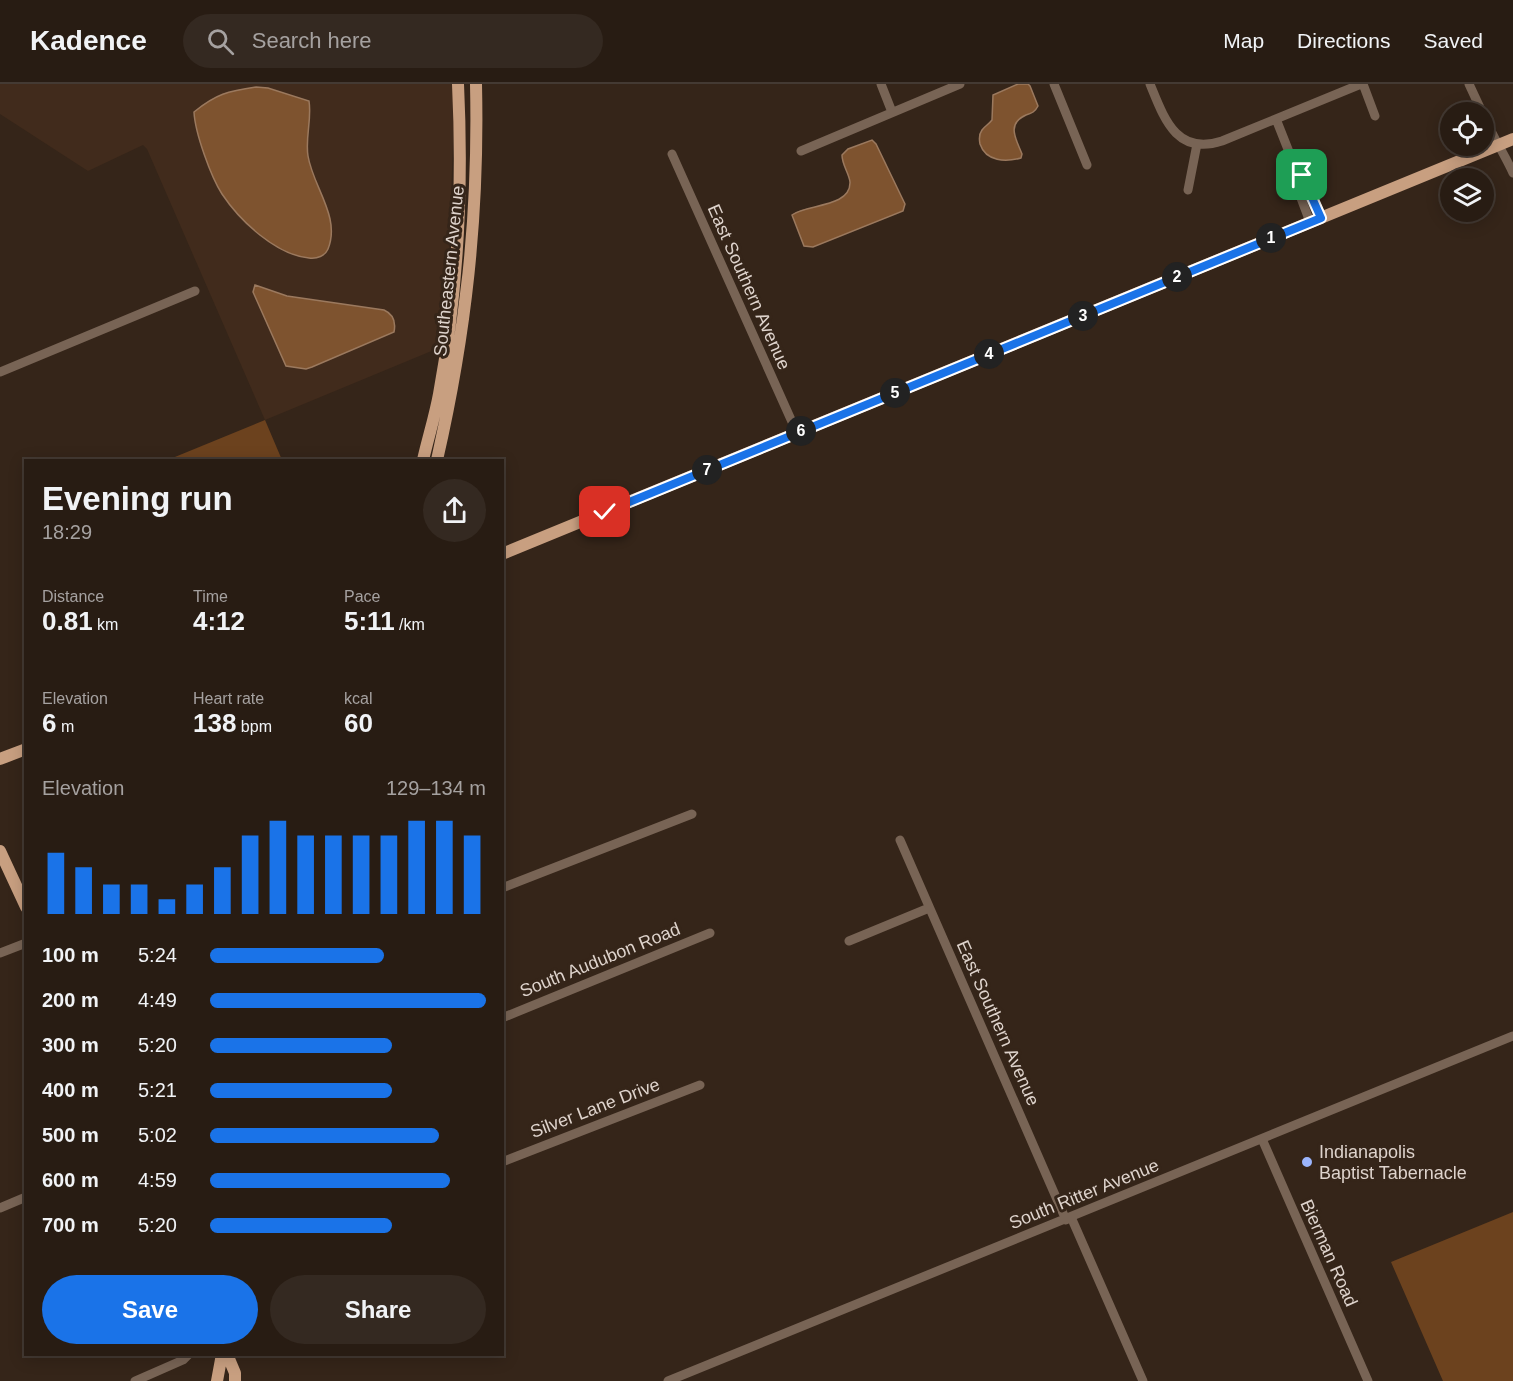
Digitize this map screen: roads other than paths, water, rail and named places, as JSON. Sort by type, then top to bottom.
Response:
[{"type":"main road","name":"Southeastern Avenue","points":[[423,459],[439,394],[453,295],[459,179],[458,84]]},
{"type":"main road","name":"Southeastern Avenue","points":[[437,459],[453,387],[469,283],[476,186],[476,84]]},
{"type":"main road","points":[[504,553],[1513,139]]},
{"type":"main road","points":[[0,759],[24,750]]},
{"type":"main road","points":[[0,851],[24,903]]},
{"type":"main road","points":[[217,1381],[222,1356]]},
{"type":"main road","points":[[232,1368],[246,1381]]},
{"type":"street","points":[[881,84],[892,112]]},
{"type":"street","points":[[801,151],[960,84]]},
{"type":"street","points":[[1054,84],[1087,165]]},
{"type":"street","points":[[1150,84],[1170,128],[1180,137],[1197,144],[1220,142],[1362,84],[1375,116]]},
{"type":"street","points":[[1469,84],[1477,102]]},
{"type":"street","points":[[1275,119],[1295,167],[1308,184],[1316,220]]},
{"type":"street","points":[[1494,140],[1499,145],[1513,173]]},
{"type":"street","points":[[1188,190],[1197,144]]},
{"type":"street","name":"East Southern Avenue","points":[[672,154],[797,433]]},
{"type":"street","points":[[0,372],[195,291]]},
{"type":"street","points":[[504,887],[692,814]]},
{"type":"street","name":"East Southern Avenue","points":[[900,840],[1068,1219],[1143,1381]]},
{"type":"street","points":[[849,941],[929,908]]},
{"type":"street","name":"South Audubon Road","points":[[504,1017],[710,933]]},
{"type":"street","points":[[0,953],[24,944]]},
{"type":"street","name":"South Ritter Avenue","points":[[668,1381],[1513,1036]]},
{"type":"street","name":"Silver Lane Drive","points":[[504,1161],[700,1085]]},
{"type":"street","name":"Bierman Road","points":[[1262,1139],[1368,1381]]},
{"type":"street","points":[[0,1208],[24,1198]]},
{"type":"street","points":[[135,1381],[183,1360],[187,1356]]},
{"type":"place","name":"Indianapolis Baptist Tabernacle","points":[[1307,1162]]}]
